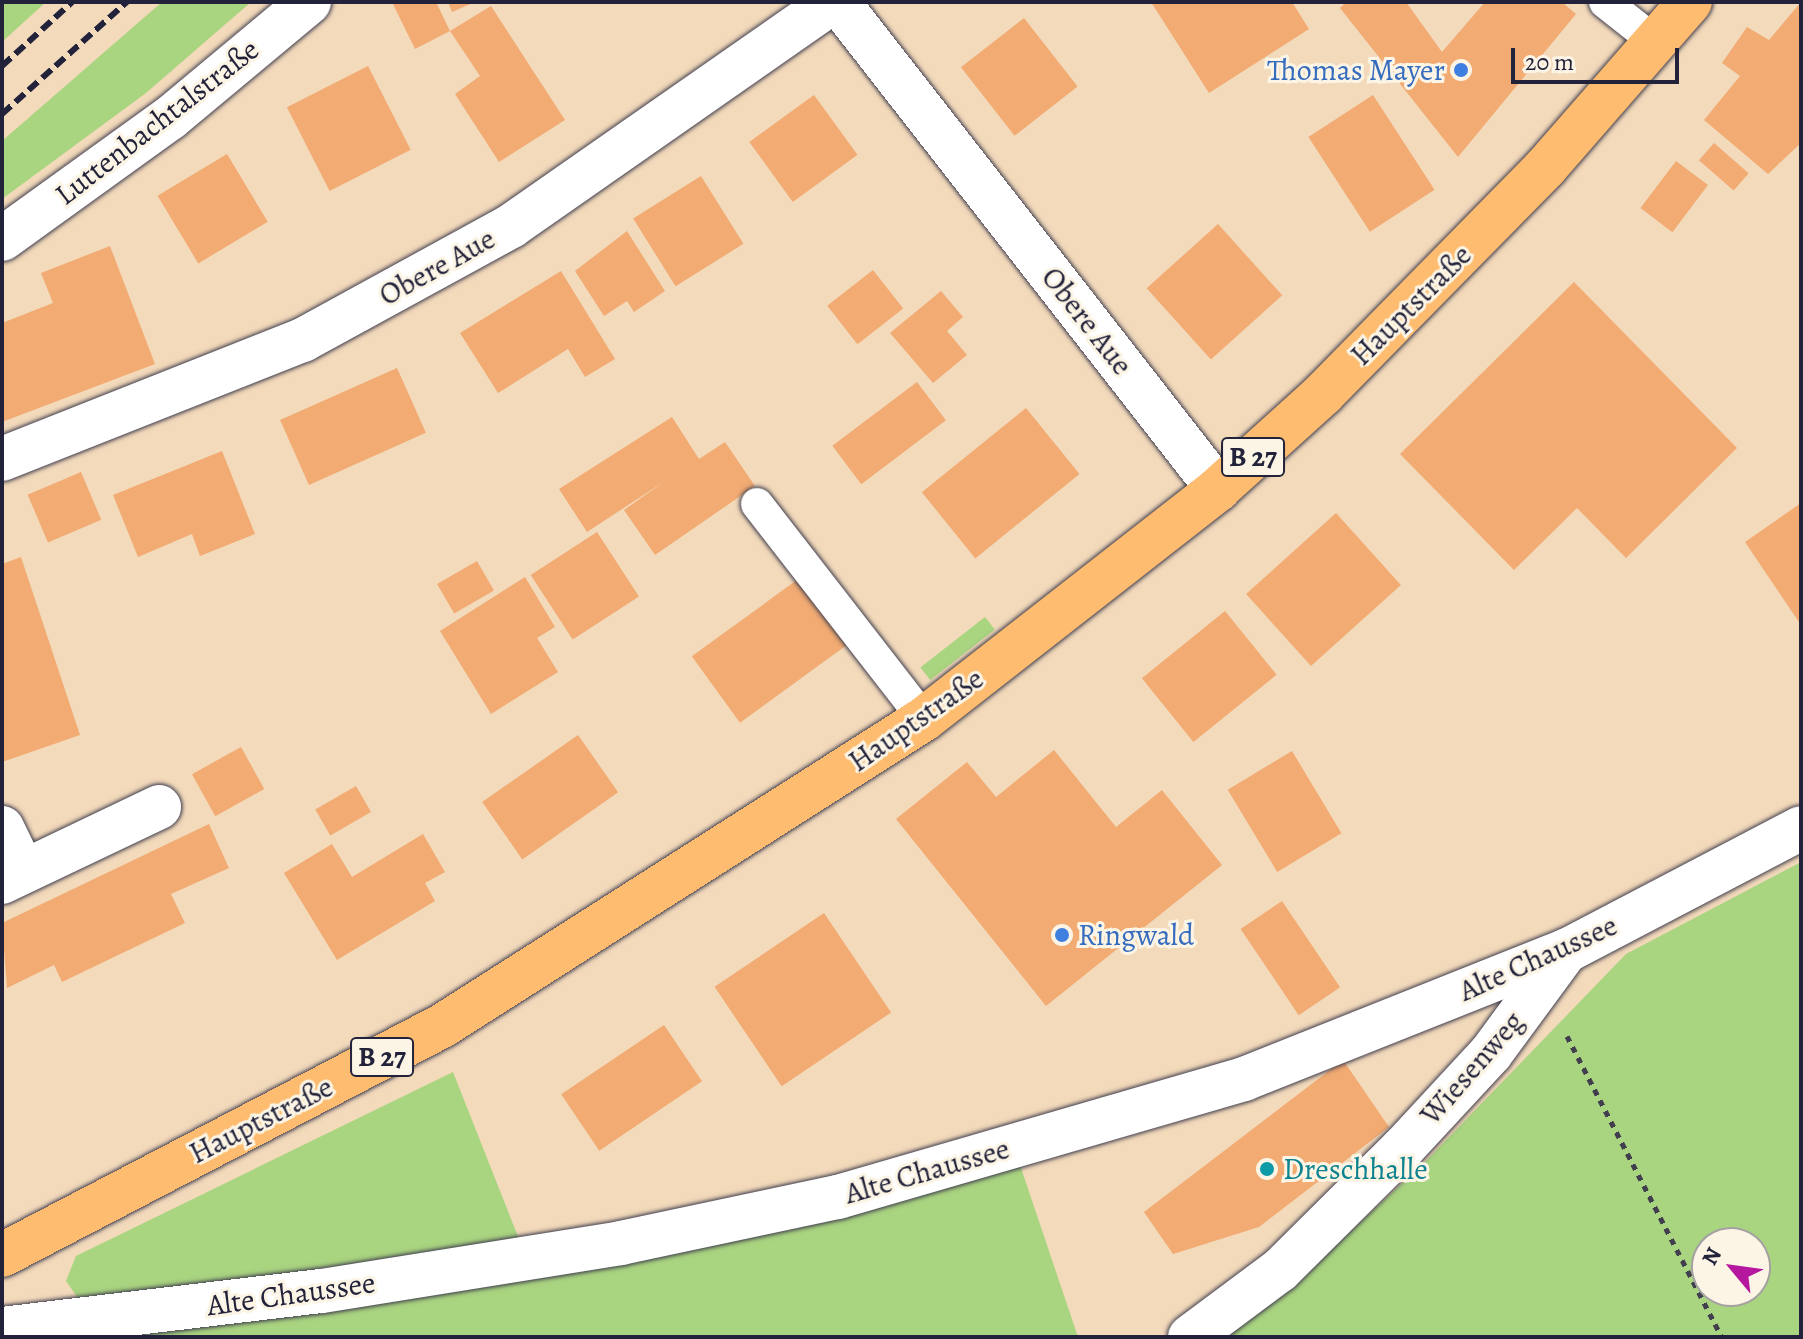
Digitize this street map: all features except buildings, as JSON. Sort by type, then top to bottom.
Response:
[{"type":"main road","name":"Hauptstraße","points":[[2,1255],[442,1026],[924,719],[1218,489],[1425,292],[1657,43],[1690,2]]},
{"type":"street","name":"Luttenbachtalstraße","points":[[2,239],[170,118],[309,2]]},
{"type":"street","name":"Obere Aue","points":[[2,459],[303,340],[511,226],[835,2],[1218,489]]},
{"type":"street","points":[[2,828],[12,876],[159,807]]},
{"type":"street","name":"Alte Chaussee","points":[[4,1333],[589,1248],[838,1197],[1244,1079],[1566,951],[1801,828]]},
{"type":"street","name":"Wiesenweg","points":[[1190,1337],[1280,1270],[1391,1159],[1537,992],[1566,951]]},
{"type":"lane","points":[[1605,2],[1657,43]]},
{"type":"lane","points":[[757,504],[924,719]]},
{"type":"path","points":[[1537,992],[1580,1055],[1722,1337]]},
{"type":"green space","points":[[2,2],[46,2],[2,42]]},
{"type":"green space","points":[[162,2],[251,2],[146,93],[2,199],[2,141]]},
{"type":"green space","points":[[985,617],[995,630],[930,680],[920,667]]},
{"type":"green space","points":[[1801,862],[1801,1337],[1221,1337],[1279,1298],[1424,1163],[1626,954]]},
{"type":"green space","points":[[453,1072],[519,1239],[82,1304],[66,1281],[76,1256]]},
{"type":"green space","points":[[1020,1165],[1078,1337],[40,1337]]},
{"type":"railway","points":[[2,66],[72,2]]},
{"type":"railway","points":[[2,114],[127,2]]},
{"type":"place","name":"Thomas Mayer","points":[[1461,70]]},
{"type":"place","name":"Ringwald","points":[[1062,935]]},
{"type":"place","name":"Dreschhalle","points":[[1267,1169]]}]
